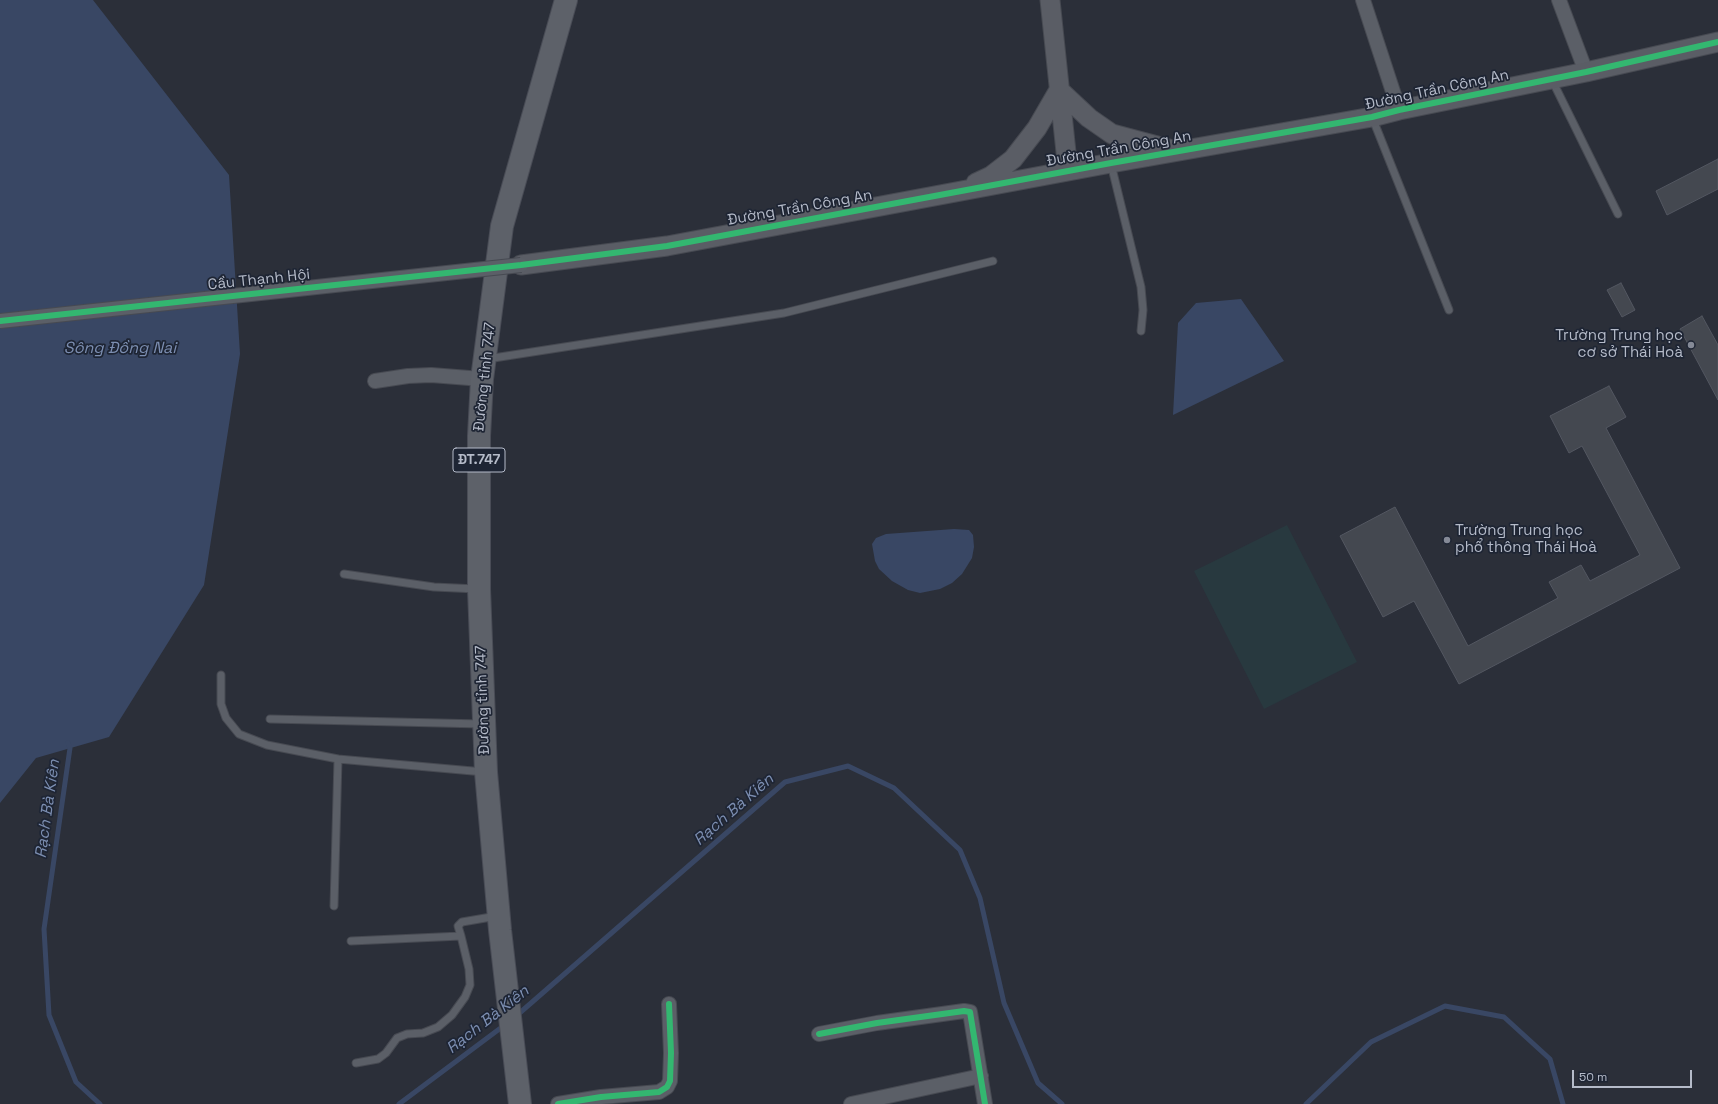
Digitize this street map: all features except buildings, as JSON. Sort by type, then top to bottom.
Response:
[{"type":"main road","name":"Đường tỉnh 747","points":[[499,923],[486,772],[479,589],[479,436],[484,369],[502,226],[566,0]]},
{"type":"main road","name":"ĐT.747","points":[[499,923],[520,1100]]},
{"type":"street","points":[[1050,0],[1068,171]]},
{"type":"street","points":[[1363,0],[1399,110]]},
{"type":"street","points":[[1559,0],[1586,72]]},
{"type":"street","name":"Đường Trần Công An","points":[[521,265],[667,246],[1111,163],[1372,117],[1399,110],[1552,80],[1718,42]]},
{"type":"street","points":[[1059,90],[1089,118],[1112,134],[1178,152]]},
{"type":"street","points":[[955,193],[991,176],[1013,159],[1037,128],[1059,90]]},
{"type":"street","name":"Cầu Thạnh Hội","points":[[0,321],[521,265]]},
{"type":"street","points":[[374,381],[484,369]]},
{"type":"street","points":[[558,1104],[601,1097],[659,1092],[667,1087],[670,1081],[671,1053],[669,1004]]},
{"type":"street","points":[[819,1034],[877,1023],[964,1011],[970,1012],[985,1104]]},
{"type":"street","points":[[851,1104],[981,1076]]},
{"type":"lane","points":[[1552,80],[1618,214]]},
{"type":"lane","points":[[1372,117],[1449,310]]},
{"type":"lane","points":[[1111,163],[1140,288],[1143,310],[1141,331]]},
{"type":"lane","points":[[484,369],[778,314],[993,261]]},
{"type":"lane","points":[[344,574],[434,587],[479,589]]},
{"type":"lane","points":[[221,675],[222,704],[226,718],[239,734],[267,745],[338,759],[486,772]]},
{"type":"lane","points":[[270,719],[485,724]]},
{"type":"lane","points":[[334,906],[338,759]]},
{"type":"lane","points":[[356,1063],[378,1059],[386,1053],[397,1038],[407,1034],[423,1033],[438,1027],[452,1015],[466,997],[470,985],[469,969],[458,926],[462,922],[499,923]]},
{"type":"lane","points":[[351,941],[461,936]]},
{"type":"shaded area","points":[[1287,525],[1357,662],[1264,709],[1194,571]]},
{"type":"water","name":"Sông Đồng Nai","points":[[0,0],[93,0],[229,175],[240,354],[204,585],[109,737],[36,758],[0,803]]},
{"type":"water","points":[[1241,299],[1284,361],[1173,415],[1178,323],[1196,303]]},
{"type":"water","points":[[954,529],[969,530],[973,535],[974,547],[972,558],[962,574],[952,583],[940,589],[920,593],[908,590],[892,581],[879,569],[875,561],[872,544],[876,538],[886,534]]},
{"type":"waterway","name":"Rạch Bà Kiên","points":[[68,743],[70,748],[44,929],[49,1015],[76,1082],[100,1104]]},
{"type":"waterway","name":"Rạch Bà Kiên","points":[[515,1017],[785,782],[848,766],[894,788],[960,850],[980,898],[1004,1003],[1038,1083],[1062,1104]]},
{"type":"waterway","name":"Rạch Bà Kiên","points":[[1306,1104],[1371,1042],[1445,1006],[1504,1017],[1550,1059],[1563,1104]]},
{"type":"waterway","name":"Rạch Bà Kiên","points":[[399,1104],[506,1024]]},
{"type":"cycle path","points":[[0,321],[521,265],[667,246],[1111,163],[1372,117],[1399,110],[1586,72],[1718,42]]},
{"type":"cycle path","points":[[558,1104],[601,1097],[659,1092],[667,1087],[670,1081],[671,1053],[669,1004]]},
{"type":"cycle path","points":[[819,1034],[877,1023],[964,1011],[970,1012],[985,1104]]},
{"type":"place","name":"Trường Trung học cơ sở Thái Hoà","points":[[1691,345]]},
{"type":"place","name":"Trường Trung học phổ thông Thái Hoà","points":[[1447,540]]}]
